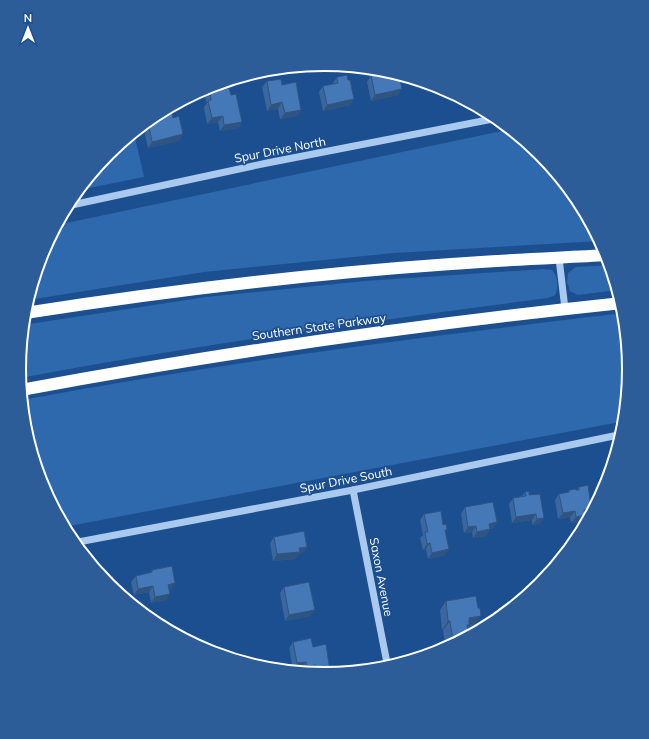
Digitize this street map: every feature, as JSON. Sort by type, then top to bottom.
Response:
[{"type":"highway","points":[[32,312],[119,298],[248,283],[451,264],[600,255]]},
{"type":"highway","name":"Southern State Parkway","points":[[27,389],[262,350],[414,328],[615,304]]},
{"type":"street","name":"Spur Drive North","points":[[76,204],[267,163],[488,120]]},
{"type":"street","points":[[559,258],[565,309]]},
{"type":"street","name":"Spur Drive South","points":[[81,542],[353,490],[615,436]]},
{"type":"street","name":"Saxon Avenue","points":[[353,490],[387,661]]},
{"type":"shaded area","points":[[503,131],[536,158],[549,173],[573,204],[594,241],[394,253],[204,272],[35,299],[49,255],[64,223]]},
{"type":"shaded area","points":[[135,139],[144,177],[88,188],[113,158]]},
{"type":"shaded area","points":[[604,265],[613,291],[578,295],[570,291],[567,282],[568,273],[576,267]]},
{"type":"shaded area","points":[[544,269],[552,270],[556,276],[557,289],[555,295],[548,298],[218,344],[26,377],[27,350],[30,324],[206,297],[365,281]]},
{"type":"shaded area","points":[[617,314],[623,370],[618,422],[70,526],[49,484],[36,447],[28,399],[280,357]]},
{"type":"building","points":[[347,75],[348,80],[350,80],[354,99],[327,105],[323,86],[338,83],[337,77]]},
{"type":"building","points":[[371,75],[400,81],[402,89],[375,95]]},
{"type":"building","points":[[281,79],[282,85],[296,82],[301,110],[285,113],[282,102],[271,105],[267,81]]},
{"type":"building","points":[[229,88],[231,95],[236,94],[242,122],[224,125],[223,116],[212,118],[208,101],[211,100],[210,94]]},
{"type":"building","points":[[172,113],[173,118],[179,116],[183,134],[152,142],[149,128]]},
{"type":"building","points":[[588,485],[591,505],[588,509],[584,510],[585,515],[576,517],[575,511],[563,513],[559,494],[569,492],[569,490],[579,490],[579,487]]},
{"type":"building","points":[[529,491],[529,495],[540,494],[544,518],[537,519],[536,514],[516,517],[513,498],[526,496],[525,492]]},
{"type":"building","points":[[493,502],[497,522],[489,524],[490,529],[477,532],[476,526],[468,527],[465,507]]},
{"type":"building","points":[[441,511],[443,525],[446,524],[447,530],[445,530],[449,549],[432,553],[430,543],[427,544],[425,532],[428,532],[424,514]]},
{"type":"building","points":[[304,531],[307,547],[299,548],[300,552],[277,554],[274,537]]},
{"type":"building","points":[[172,566],[175,583],[168,585],[170,594],[155,597],[153,586],[138,589],[136,576],[152,572],[152,570]]},
{"type":"building","points":[[113,576],[114,582],[113,581],[109,577]]},
{"type":"building","points":[[309,582],[315,610],[289,615],[284,587]]},
{"type":"building","points":[[476,596],[478,608],[480,608],[481,616],[469,618],[469,625],[467,625],[468,631],[453,639],[450,621],[448,621],[446,601]]},
{"type":"building","points":[[311,638],[313,647],[326,644],[330,668],[317,668],[316,665],[307,666],[306,662],[297,663],[293,642]]}]
